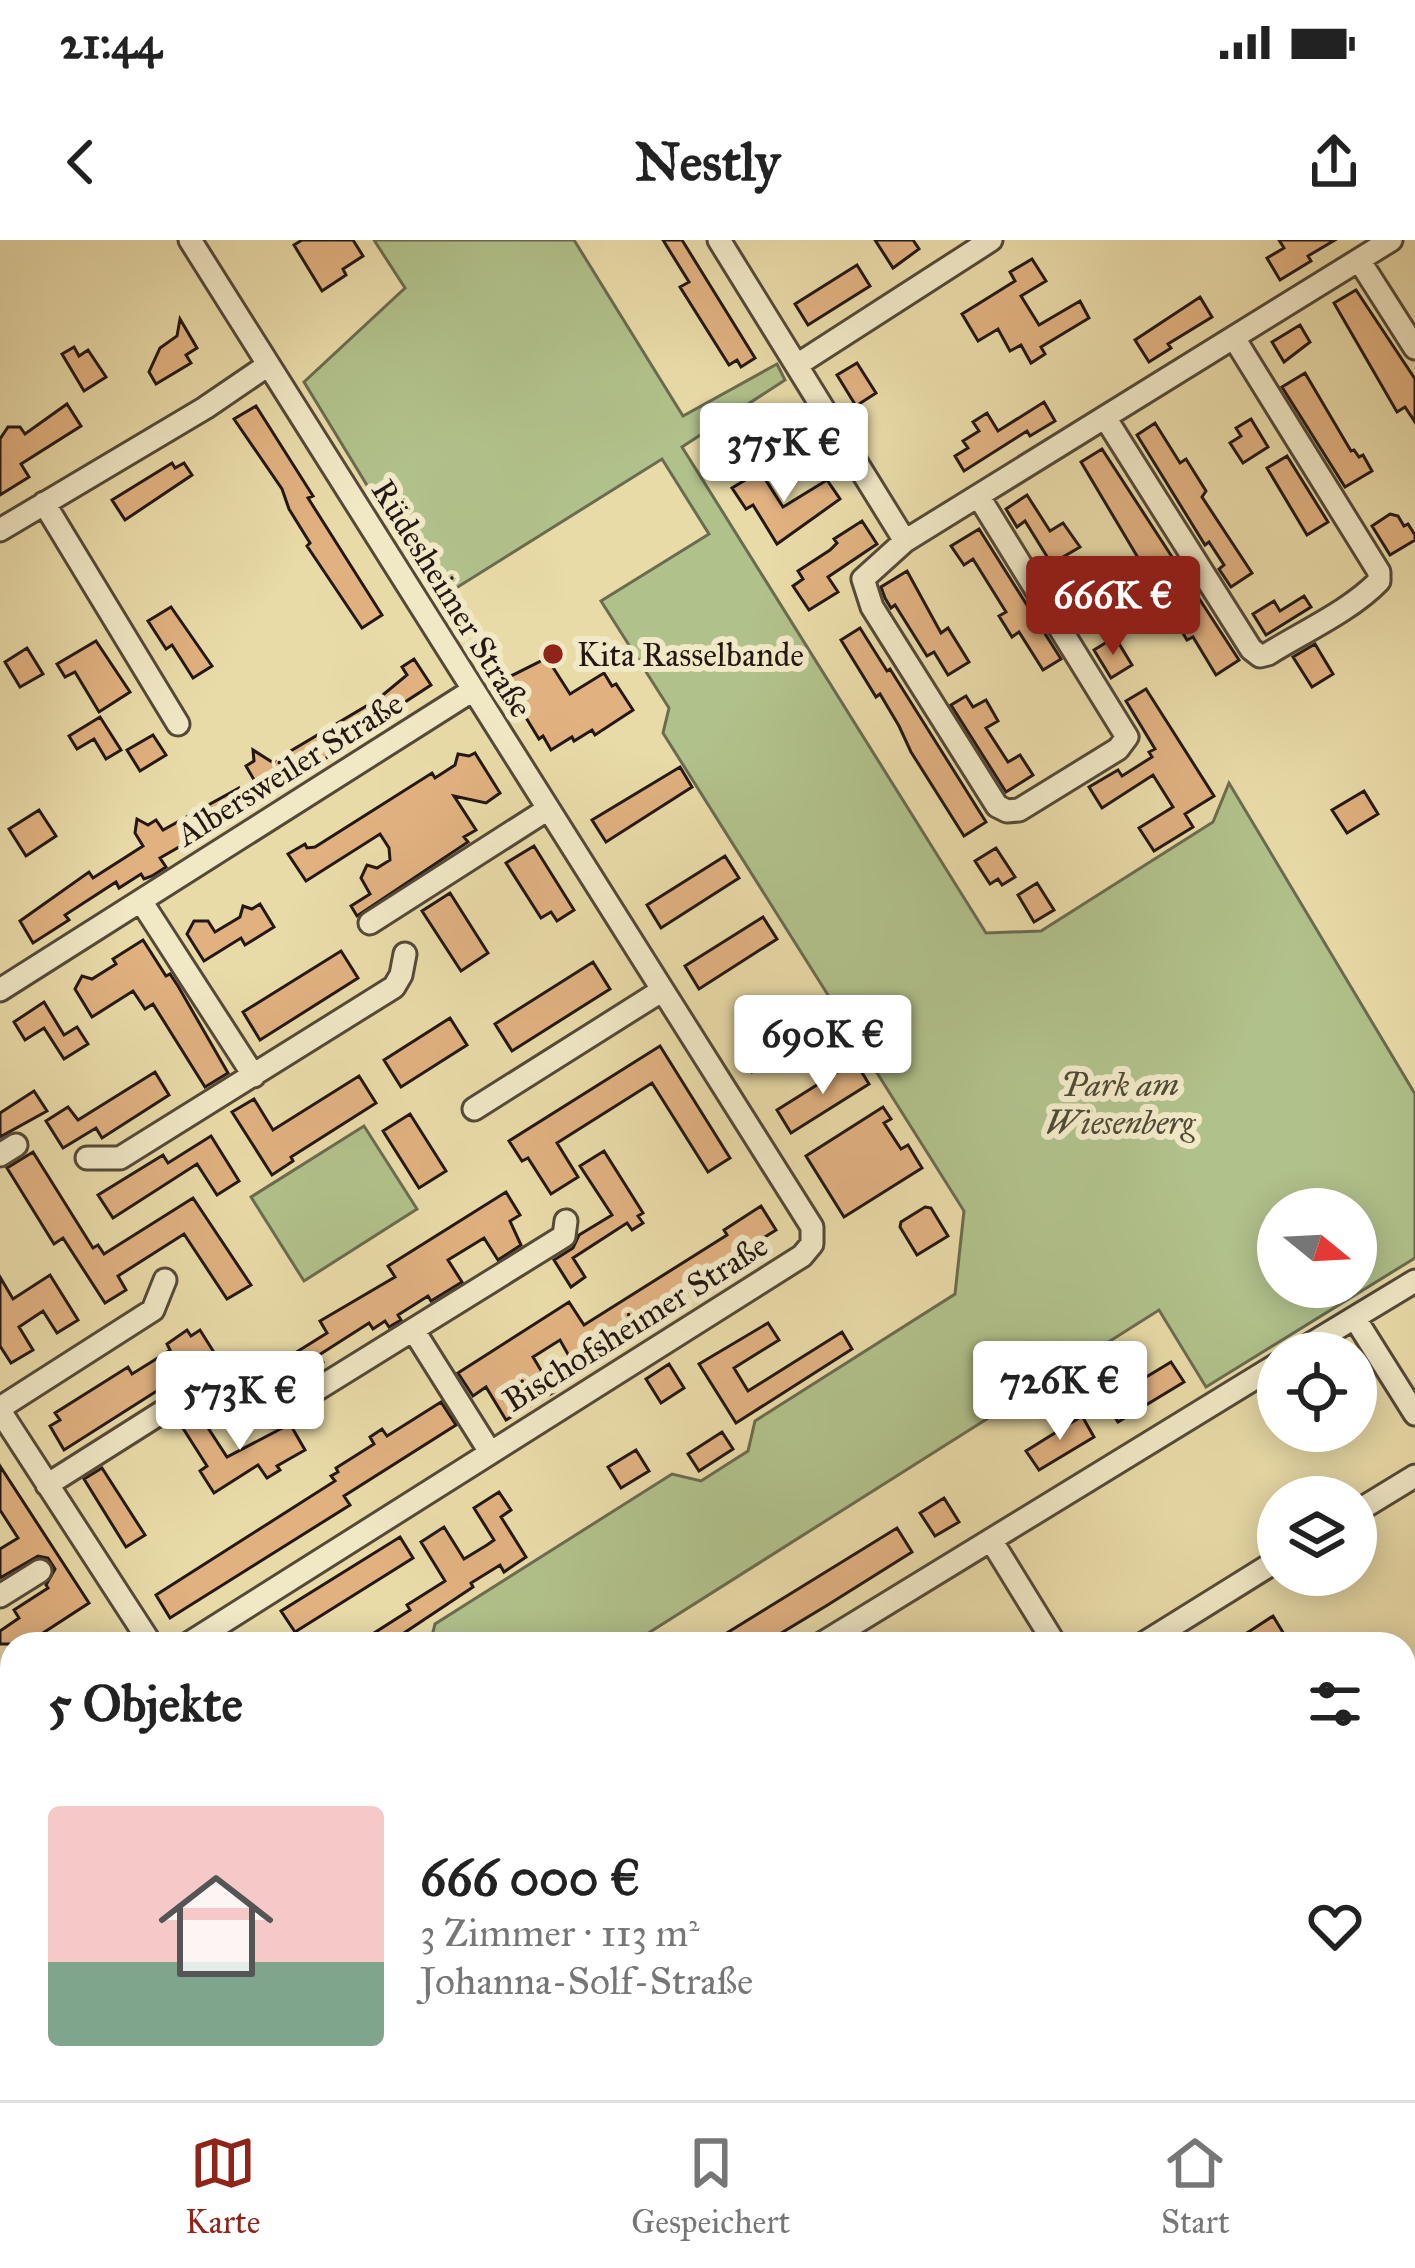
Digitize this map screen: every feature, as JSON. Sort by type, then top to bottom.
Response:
[{"type":"street","name":"Rüdesheimer Straße","points":[[190,240],[812,1227],[812,1244]]},
{"type":"street","points":[[719,240],[905,541]]},
{"type":"street","points":[[797,364],[991,240]]},
{"type":"street","points":[[979,497],[1127,737],[1118,748],[1019,810],[997,806],[865,592],[863,579],[905,541],[1391,240]]},
{"type":"street","points":[[1359,260],[1415,348]]},
{"type":"street","points":[[1106,419],[1251,649],[1260,656],[1356,599],[1379,581],[1379,572],[1234,338]]},
{"type":"street","points":[[0,530],[268,365]]},
{"type":"street","points":[[44,502],[178,724]]},
{"type":"street","name":"Albersweiler Straße","points":[[0,990],[472,690]]},
{"type":"street","points":[[370,923],[548,809]]},
{"type":"street","points":[[142,901],[254,1076]]},
{"type":"street","points":[[87,1158],[120,1158],[254,1076],[394,986],[405,954]]},
{"type":"street","points":[[474,1109],[661,991]]},
{"type":"street","points":[[241,1413],[274,1416],[563,1236],[566,1221]]},
{"type":"street","name":"Bischofsheimer Straße","points":[[207,1632],[789,1264],[812,1244]]},
{"type":"street","points":[[144,1632],[0,1409],[153,1310],[165,1280]]},
{"type":"street","points":[[1334,1332],[1415,1281]]},
{"type":"street","points":[[1356,1320],[1415,1414]]},
{"type":"street","name":"Bischofsheimer Straße","points":[[414,1331],[490,1452]]},
{"type":"street","points":[[47,1485],[219,1376]]},
{"type":"street","points":[[849,1632],[1257,1377]]},
{"type":"street","points":[[1377,1499],[1415,1476]]},
{"type":"street","points":[[991,1540],[1048,1632]]},
{"type":"street","points":[[0,1596],[40,1571]]},
{"type":"street","points":[[1162,1632],[1257,1573]]},
{"type":"green space","name":"Park am Wiesenberg","points":[[374,240],[574,240],[683,416],[777,364],[785,380],[682,447],[986,933],[1041,931],[1213,822],[1229,783],[1415,1094],[1415,1258],[1377,1281],[1377,1188],[1257,1188],[1257,1308],[1334,1308],[1295,1332],[1257,1332],[1257,1356],[1206,1387],[1159,1310],[650,1632],[433,1632],[435,1624],[672,1474],[701,1481],[748,1451],[755,1421],[955,1294],[964,1211],[663,733],[669,708],[601,601],[709,534],[662,459],[437,600],[304,382],[405,288]]},
{"type":"green space","points":[[364,1126],[417,1209],[304,1281],[251,1197]]},
{"type":"building","points":[[302,240],[353,240],[363,256],[322,291],[294,245]]},
{"type":"building","points":[[663,240],[682,240],[755,358],[741,367],[737,360],[729,365],[680,287],[689,282]]},
{"type":"building","points":[[875,240],[913,240],[919,249],[893,268]]},
{"type":"building","points":[[1279,240],[1335,240],[1280,280],[1267,258],[1284,248]]},
{"type":"building","points":[[1032,259],[1046,281],[1021,296],[1039,325],[1080,301],[1089,318],[1041,347],[1045,354],[1031,363],[1021,345],[1010,351],[998,329],[978,341],[962,314],[1015,281],[1010,272]]},
{"type":"building","points":[[857,265],[870,286],[808,325],[795,304]]},
{"type":"building","points":[[1356,290],[1415,379],[1415,422],[1405,407],[1397,412],[1334,303]]},
{"type":"building","points":[[1200,297],[1212,317],[1168,344],[1171,348],[1149,362],[1135,340]]},
{"type":"building","points":[[180,319],[197,348],[186,355],[191,363],[156,384],[149,372],[160,348],[177,336]]},
{"type":"building","points":[[1300,325],[1310,342],[1284,362],[1272,342]]},
{"type":"building","points":[[74,347],[79,356],[88,350],[106,377],[84,391],[62,354]]},
{"type":"building","points":[[857,363],[876,393],[856,406],[837,375]]},
{"type":"building","points":[[1305,373],[1351,451],[1363,455],[1372,471],[1345,487],[1282,387]]},
{"type":"building","points":[[1044,402],[1055,421],[1030,436],[1027,431],[964,471],[955,456],[968,448],[963,441],[979,431],[973,422],[987,413],[998,431]]},
{"type":"building","points":[[67,404],[81,426],[21,464],[29,477],[0,495],[0,439],[8,427],[20,427],[25,434]]},
{"type":"building","points":[[256,406],[382,615],[362,628],[307,546],[310,543],[282,489],[234,419]]},
{"type":"building","points":[[1251,419],[1268,447],[1243,463],[1230,443],[1241,436],[1236,428]]},
{"type":"building","points":[[1155,423],[1180,463],[1186,459],[1206,491],[1202,497],[1252,573],[1231,587],[1219,569],[1224,565],[1209,542],[1205,545],[1137,435]]},
{"type":"building","points":[[1102,449],[1239,660],[1216,675],[1193,637],[1187,640],[1081,462]]},
{"type":"building","points":[[1287,456],[1328,522],[1307,535],[1267,468]]},
{"type":"building","points":[[172,463],[175,468],[184,463],[192,475],[125,520],[112,500]]},
{"type":"building","points":[[760,471],[783,507],[827,480],[840,499],[777,544],[753,505],[746,509],[732,488]]},
{"type":"building","points":[[1027,495],[1050,531],[1063,523],[1080,547],[1063,557],[1087,595],[1067,608],[1043,568],[1051,563],[1025,521],[1017,527],[1006,509]]},
{"type":"building","points":[[1390,514],[1398,516],[1404,526],[1408,524],[1415,540],[1390,555],[1372,526]]},
{"type":"building","points":[[862,521],[877,544],[828,577],[838,592],[809,610],[793,586],[803,579],[798,571]]},
{"type":"building","points":[[979,529],[1061,659],[1043,670],[1019,632],[1012,637],[999,616],[1006,612],[973,559],[964,565],[951,546]]},
{"type":"building","points":[[907,571],[941,633],[948,628],[969,662],[948,675],[934,652],[927,656],[895,605],[891,608],[885,598],[881,587]]},
{"type":"building","points":[[1304,596],[1311,607],[1266,635],[1253,614],[1274,601],[1280,611]]},
{"type":"building","points":[[171,607],[212,666],[193,678],[172,645],[166,649],[148,621]]},
{"type":"building","points":[[860,628],[986,822],[964,836],[880,694],[876,697],[841,640]]},
{"type":"building","points":[[1115,637],[1132,665],[1111,678],[1094,650]]},
{"type":"building","points":[[96,641],[130,692],[99,712],[75,672],[65,677],[57,664]]},
{"type":"building","points":[[1315,644],[1333,674],[1312,687],[1293,657]]},
{"type":"building","points":[[27,648],[43,674],[20,687],[5,662]]},
{"type":"building","points":[[547,658],[570,694],[604,673],[633,710],[595,735],[592,730],[551,750],[543,736],[539,739],[503,680]]},
{"type":"building","points":[[414,659],[431,685],[399,706],[402,710],[301,774],[297,767],[260,790],[246,766],[254,761],[253,750],[272,762],[378,699],[407,675],[402,667]]},
{"type":"building","points":[[1146,689],[1214,796],[1185,814],[1193,827],[1154,851],[1139,828],[1173,807],[1153,775],[1102,808],[1089,787],[1118,770],[1122,776],[1152,757],[1149,752],[1155,749],[1126,701]]},
{"type":"building","points":[[966,696],[973,707],[986,700],[998,721],[986,728],[1008,762],[1020,755],[1033,775],[1006,792],[951,705]]},
{"type":"building","points":[[100,717],[121,750],[106,759],[94,739],[77,749],[69,736]]},
{"type":"building","points":[[153,735],[166,755],[140,771],[127,750]]},
{"type":"building","points":[[475,753],[500,793],[486,803],[454,796],[476,830],[464,837],[468,842],[357,916],[351,906],[370,894],[361,878],[367,865],[377,868],[390,860],[380,834],[306,881],[288,854],[305,844],[315,847],[432,773],[435,778],[455,765],[458,754]]},
{"type":"building","points":[[680,767],[692,787],[606,842],[592,820]]},
{"type":"building","points":[[239,788],[250,806],[160,858],[166,867],[152,876],[144,879],[141,874],[119,888],[116,882],[65,915],[69,920],[33,943],[20,921],[89,872],[93,878],[143,846],[135,833],[137,819],[148,825],[156,820],[163,830]]},
{"type":"building","points":[[1364,791],[1378,814],[1347,833],[1332,810]]},
{"type":"building","points":[[39,810],[56,836],[26,856],[9,829]]},
{"type":"building","points":[[534,846],[574,910],[557,921],[551,912],[541,918],[506,863]]},
{"type":"building","points":[[996,848],[1015,877],[1002,885],[998,879],[990,884],[975,861]]},
{"type":"building","points":[[725,856],[739,878],[661,928],[647,905]]},
{"type":"building","points":[[1037,883],[1054,910],[1034,922],[1018,895]]},
{"type":"building","points":[[450,893],[488,953],[461,971],[422,911]]},
{"type":"building","points":[[260,904],[274,927],[245,945],[241,938],[204,961],[187,934],[194,921],[208,921],[215,932],[240,917],[243,906],[252,909]]},
{"type":"building","points":[[763,917],[777,939],[699,989],[685,966]]},
{"type":"building","points":[[143,940],[178,986],[228,1073],[205,1087],[153,1004],[145,1009],[133,991],[92,1017],[75,989],[82,976],[92,979]]},
{"type":"building","points":[[341,951],[358,978],[260,1040],[243,1012]]},
{"type":"building","points":[[593,962],[610,989],[512,1051],[495,1024]]},
{"type":"building","points":[[816,1000],[830,1023],[752,1072],[738,1049]]},
{"type":"building","points":[[44,1002],[64,1035],[77,1027],[88,1044],[64,1059],[44,1028],[25,1040],[14,1022]]},
{"type":"building","points":[[450,1018],[467,1045],[401,1087],[384,1060]]},
{"type":"building","points":[[660,1046],[730,1158],[708,1172],[652,1083],[557,1143],[578,1177],[551,1194],[528,1158],[522,1161],[509,1141]]},
{"type":"building","points":[[855,1061],[869,1084],[791,1133],[777,1110]]},
{"type":"building","points":[[155,1072],[169,1095],[102,1138],[96,1128],[63,1148],[46,1121],[68,1107],[78,1120]]},
{"type":"building","points":[[359,1076],[376,1103],[291,1157],[293,1161],[272,1175],[232,1112],[254,1099],[273,1130]]},
{"type":"building","points":[[34,1091],[47,1111],[0,1137],[0,1113]]},
{"type":"building","points":[[883,1107],[891,1119],[884,1123],[901,1149],[908,1145],[922,1168],[844,1217],[806,1156]]},
{"type":"building","points":[[410,1114],[446,1171],[419,1188],[383,1131]]},
{"type":"building","points":[[211,1136],[239,1181],[217,1195],[197,1164],[113,1218],[98,1195],[163,1155],[168,1163]]},
{"type":"building","points":[[604,1151],[643,1213],[638,1216],[643,1223],[632,1230],[627,1223],[573,1258],[585,1277],[571,1287],[554,1260],[573,1248],[579,1235],[612,1215],[580,1166]]},
{"type":"building","points":[[33,1152],[93,1248],[98,1245],[104,1254],[193,1198],[251,1285],[227,1299],[184,1234],[118,1276],[126,1290],[105,1303],[63,1238],[54,1244],[7,1168]]},
{"type":"building","points":[[506,1192],[520,1215],[510,1221],[521,1245],[498,1260],[484,1238],[448,1260],[462,1282],[431,1301],[428,1296],[398,1315],[401,1320],[389,1327],[385,1321],[373,1329],[369,1323],[319,1355],[323,1362],[271,1388],[257,1367],[274,1356],[279,1363],[327,1333],[320,1321],[395,1277],[388,1266]]},
{"type":"building","points":[[761,1206],[776,1230],[728,1260],[731,1263],[724,1269],[574,1365],[560,1340],[533,1357],[554,1392],[506,1420],[486,1387],[473,1396],[458,1373],[569,1302],[584,1325],[727,1235],[724,1230]]},
{"type":"building","points":[[925,1207],[931,1208],[948,1236],[917,1255],[900,1227]]},
{"type":"building","points":[[50,1275],[78,1320],[57,1333],[43,1311],[19,1327],[33,1350],[11,1363],[0,1346],[0,1277],[13,1299]]},
{"type":"building","points":[[768,1323],[779,1340],[734,1368],[748,1391],[842,1332],[852,1349],[736,1423],[699,1364]]},
{"type":"building","points":[[187,1330],[191,1336],[200,1330],[215,1354],[64,1450],[50,1426],[60,1420],[55,1413],[128,1367],[132,1374],[161,1356],[170,1350],[167,1344]]},
{"type":"building","points":[[1171,1362],[1184,1382],[1118,1422],[1105,1402]]},
{"type":"building","points":[[669,1364],[684,1388],[661,1403],[646,1379]]},
{"type":"building","points":[[441,1402],[456,1425],[344,1496],[350,1505],[170,1618],[156,1595],[335,1481],[331,1476],[338,1472],[336,1468],[374,1444],[370,1437],[382,1429],[387,1436]]},
{"type":"building","points":[[197,1411],[227,1457],[290,1424],[305,1450],[277,1466],[280,1470],[267,1478],[258,1465],[214,1493],[200,1471],[207,1466],[179,1422]]},
{"type":"building","points":[[1082,1416],[1094,1437],[1039,1470],[1026,1451]]},
{"type":"building","points":[[722,1432],[733,1449],[699,1471],[688,1454]]},
{"type":"building","points":[[636,1450],[649,1471],[621,1488],[608,1467]]},
{"type":"building","points":[[0,1466],[89,1603],[44,1632],[0,1632],[19,1618],[14,1610],[48,1588],[55,1569],[48,1558],[38,1556],[0,1578],[0,1549],[18,1538],[0,1510]]},
{"type":"building","points":[[102,1468],[145,1535],[126,1547],[84,1479]]},
{"type":"building","points":[[499,1492],[511,1510],[501,1517],[526,1557],[504,1572],[500,1565],[471,1583],[473,1587],[406,1632],[376,1632],[445,1581],[421,1542],[444,1527],[464,1559],[494,1540],[474,1508]]},
{"type":"building","points":[[944,1498],[959,1522],[935,1536],[920,1513]]},
{"type":"building","points":[[897,1528],[912,1552],[783,1632],[728,1632]]},
{"type":"building","points":[[400,1537],[413,1558],[295,1632],[281,1611]]},
{"type":"building","points":[[1273,1616],[1283,1632],[1248,1632]]},
{"type":"place","name":"Kita Rasselbande","points":[[553,654]]}]
